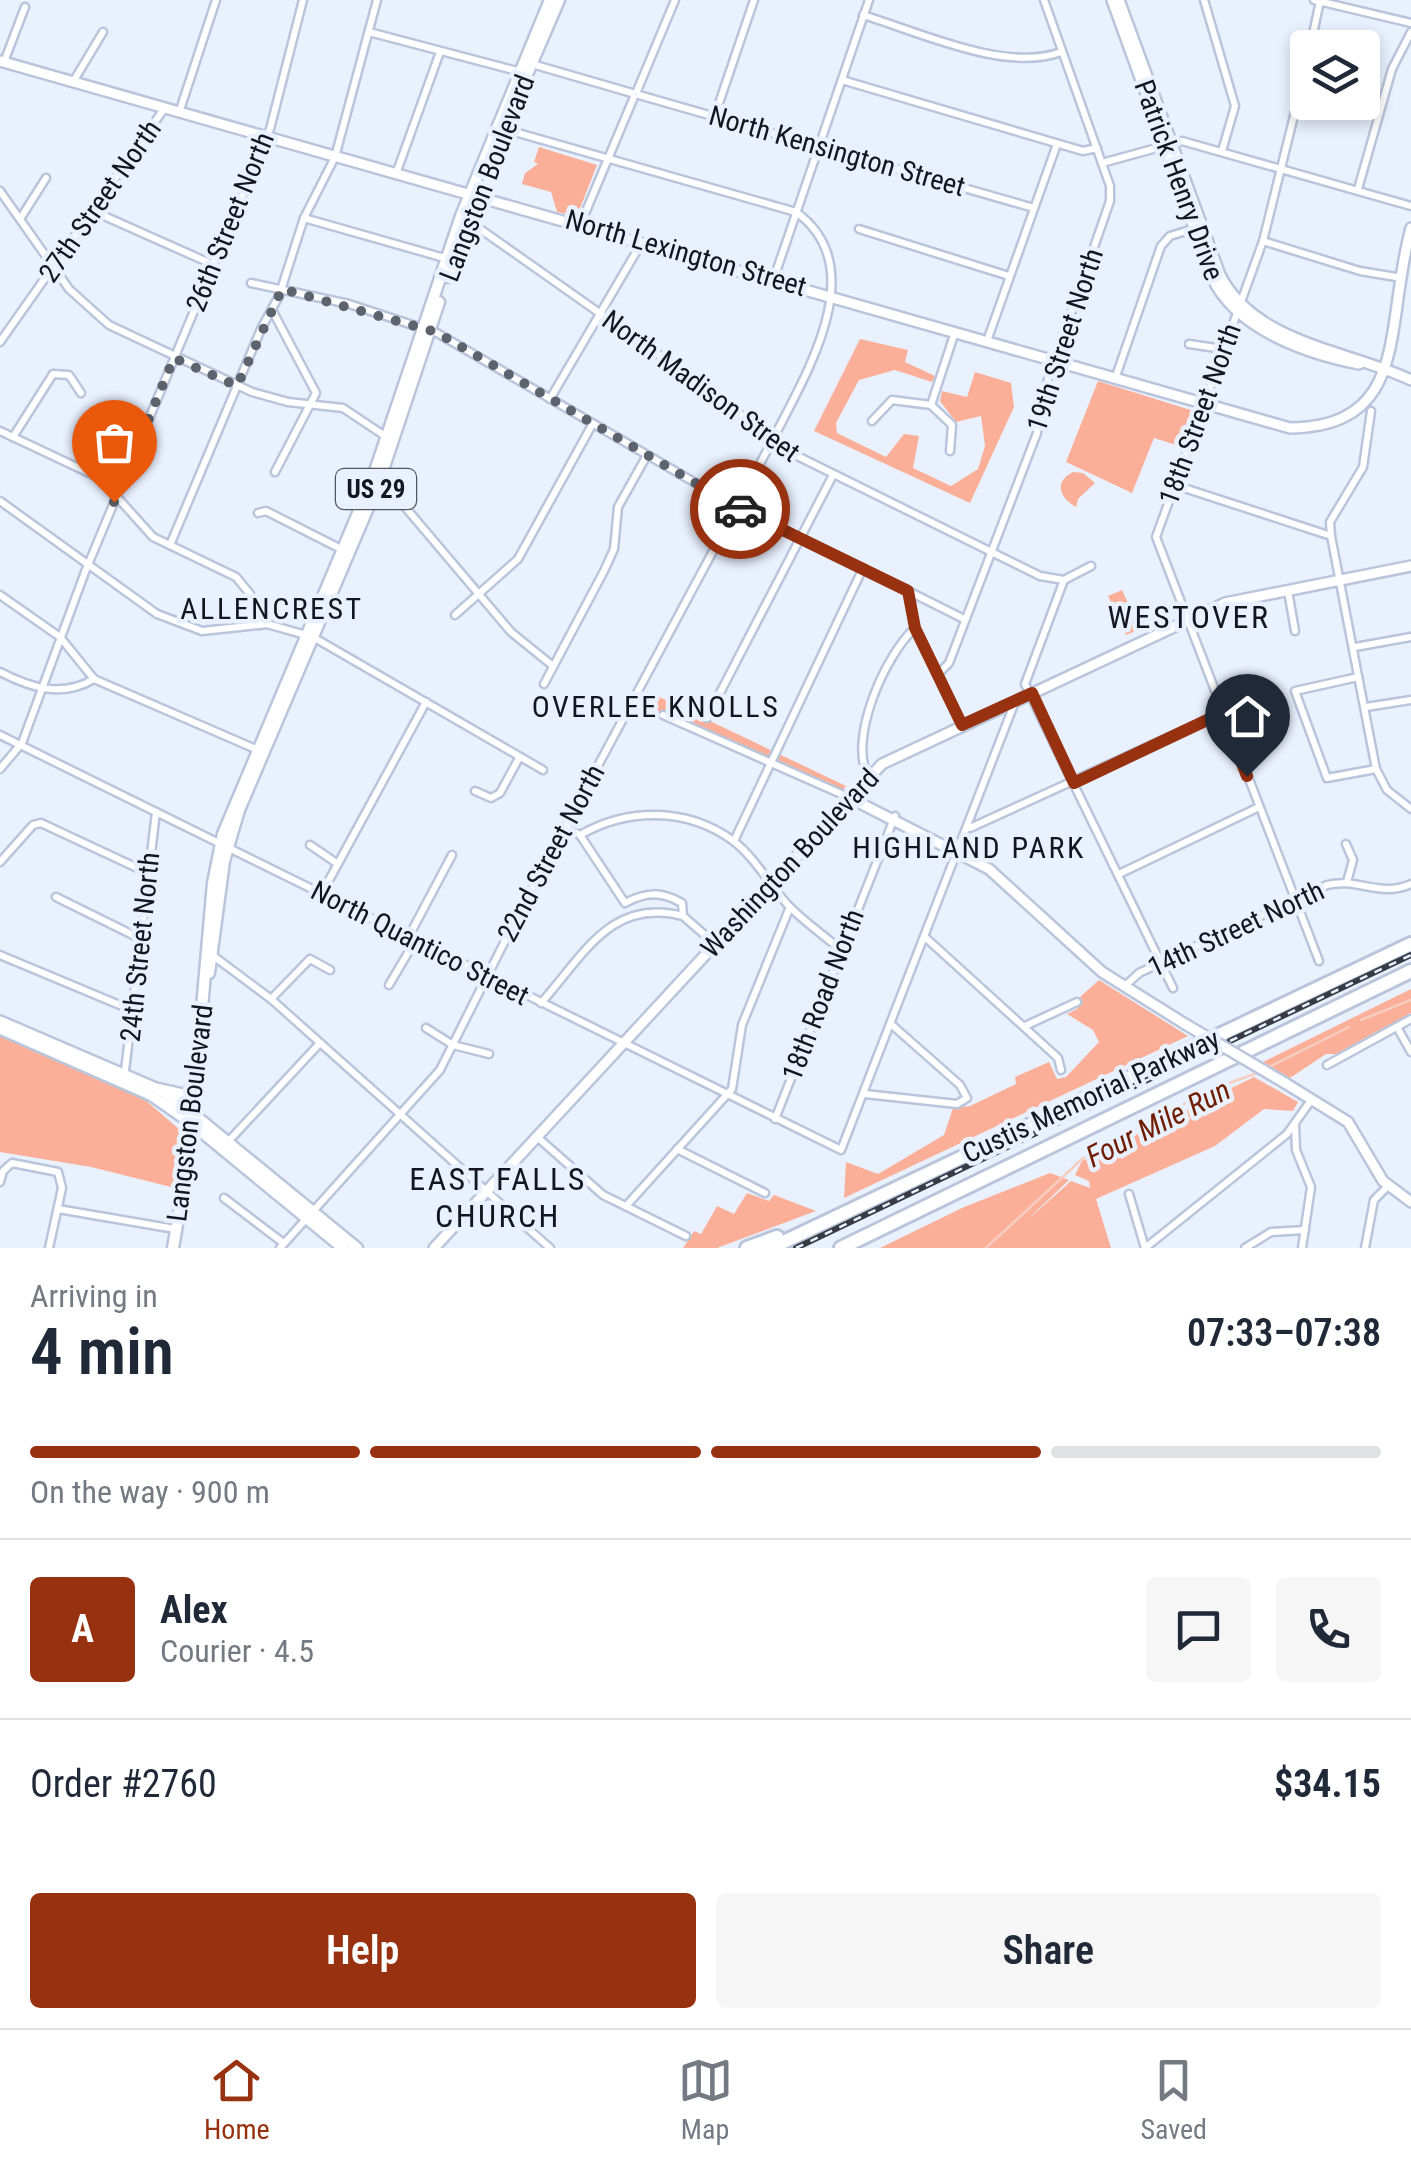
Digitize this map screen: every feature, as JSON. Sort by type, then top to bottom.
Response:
[{"type":"highway","name":"Custis Memorial Parkway","points":[[771,1248],[1411,944]]},
{"type":"highway","name":"Custis Memorial Parkway","points":[[841,1248],[1411,971]]},
{"type":"highway","points":[[747,1248],[864,1204]]},
{"type":"highway","points":[[855,1248],[892,1223]]},
{"type":"main road","name":"Langston Boulevard","points":[[526,68],[550,0]]},
{"type":"main road","name":"Langston Boulevard","points":[[173,1248],[189,1155],[224,846],[260,751],[375,481],[473,194],[559,0]]},
{"type":"main road","name":"Langston Boulevard","points":[[310,636],[375,481]]},
{"type":"main road","points":[[158,1089],[185,1095],[196,1084]]},
{"type":"main road","points":[[192,1119],[358,1248]]},
{"type":"main road","points":[[189,1155],[204,1144],[225,1145]]},
{"type":"main road","points":[[311,1214],[343,1248]]},
{"type":"street","name":"27th Street North","points":[[179,114],[216,0]]},
{"type":"street","name":"26th Street North","points":[[0,769],[22,743],[88,564],[265,138],[303,0]]},
{"type":"street","points":[[170,546],[282,289],[304,218],[334,157],[377,0]]},
{"type":"street","points":[[581,223],[675,0]]},
{"type":"street","points":[[715,115],[754,0]]},
{"type":"street","points":[[774,278],[869,0]]},
{"type":"street","name":"19th Street North","points":[[938,674],[949,662],[1036,433],[1054,361],[1110,201],[1102,163],[1044,0]]},
{"type":"street","name":"Patrick Henry Drive","points":[[1116,0],[1198,227],[1239,307],[1293,336],[1411,380]]},
{"type":"street","points":[[1204,0],[1236,106],[1222,151]]},
{"type":"street","points":[[1313,30],[1318,0],[1411,23]]},
{"type":"street","points":[[2,62],[25,7]]},
{"type":"street","points":[[863,15],[1000,56],[1026,60],[1061,52]]},
{"type":"street","points":[[72,82],[103,32]]},
{"type":"street","name":"North Kensington Street","points":[[369,32],[440,52],[636,94],[1034,208]]},
{"type":"street","points":[[1358,188],[1392,68],[1411,32]]},
{"type":"street","points":[[396,174],[440,52]]},
{"type":"street","name":"North Lexington Street","points":[[2,62],[643,240],[1290,428],[1328,425],[1371,411]]},
{"type":"street","points":[[842,80],[1083,151],[1097,148]]},
{"type":"street","name":"27th Street North","points":[[0,342],[164,110]]},
{"type":"street","name":"18th Street North","points":[[1186,620],[1156,537],[1263,241],[1294,120]]},
{"type":"street","points":[[500,128],[796,212]]},
{"type":"street","points":[[1102,163],[1167,143],[1222,151],[1411,206]]},
{"type":"street","points":[[987,341],[1057,144]]},
{"type":"street","points":[[20,219],[46,178]]},
{"type":"street","points":[[0,191],[53,266],[97,317],[237,386],[278,400],[343,408],[390,439]]},
{"type":"street","points":[[93,211],[214,264]]},
{"type":"street","name":"22nd Street North","points":[[281,1245],[440,1070],[772,443],[807,370],[832,296],[834,270],[829,249],[796,212]]},
{"type":"street","points":[[304,218],[450,260]]},
{"type":"street","name":"North Madison Street","points":[[464,218],[730,405],[772,443],[1040,576],[1064,580]]},
{"type":"street","points":[[1114,378],[1162,246],[1170,236],[1198,227]]},
{"type":"street","points":[[1411,228],[1391,371],[1384,393],[1371,411],[1363,467],[1330,522],[1376,768],[1387,790],[1411,809]]},
{"type":"street","points":[[859,229],[1009,276]]},
{"type":"street","points":[[550,399],[643,240]]},
{"type":"street","points":[[1263,241],[1360,271],[1404,278]]},
{"type":"street","points":[[250,283],[427,329],[738,507],[964,618]]},
{"type":"street","points":[[272,310],[314,386],[311,404],[274,472]]},
{"type":"street","points":[[931,405],[955,332]]},
{"type":"street","points":[[1190,344],[1223,349]]},
{"type":"street","points":[[13,437],[53,374],[64,372],[81,393]]},
{"type":"street","points":[[872,421],[892,400],[931,405],[952,425],[950,451]]},
{"type":"street","points":[[454,615],[518,558],[592,425]]},
{"type":"street","points":[[0,431],[98,477],[147,532],[236,577],[250,594],[262,624]]},
{"type":"street","points":[[544,684],[614,549],[618,506],[646,457]]},
{"type":"street","points":[[708,718],[833,476]]},
{"type":"street","points":[[375,481],[389,488],[528,650],[553,666]]},
{"type":"street","points":[[1175,485],[1331,536]]},
{"type":"street","points":[[0,500],[151,610],[191,629],[220,632],[262,624],[310,636],[543,770]]},
{"type":"street","points":[[258,513],[266,511],[343,550]]},
{"type":"street","points":[[1091,566],[1064,580],[1025,682],[1173,988]]},
{"type":"street","name":"Washington Boulevard","points":[[434,1248],[848,797],[895,756],[1225,603],[1411,566]]},
{"type":"street","points":[[734,841],[768,762],[863,568]]},
{"type":"street","points":[[1288,590],[1295,631]]},
{"type":"street","points":[[908,591],[915,628],[962,725]]},
{"type":"street","points":[[0,596],[60,637],[94,678],[260,751]]},
{"type":"street","points":[[1186,620],[1319,961]]},
{"type":"street","points":[[868,776],[859,744],[862,724],[901,644],[915,628]]},
{"type":"street","points":[[1356,647],[1411,637]]},
{"type":"street","points":[[0,672],[41,690],[80,687],[94,678]]},
{"type":"street","points":[[1358,677],[1295,691],[1328,778],[1376,768]]},
{"type":"street","points":[[1366,707],[1411,700]]},
{"type":"street","points":[[892,1025],[960,1085],[966,1098],[957,1104],[865,1094],[1015,701]]},
{"type":"street","points":[[322,893],[426,702]]},
{"type":"street","points":[[969,828],[1222,713]]},
{"type":"street","points":[[663,715],[992,866],[1125,986],[1352,1126],[1388,1186],[1411,1202]]},
{"type":"street","name":"North Quantico Street","points":[[0,735],[841,1150],[865,1094]]},
{"type":"street","points":[[476,791],[491,798],[500,793],[518,758]]},
{"type":"street","points":[[1119,874],[1259,807]]},
{"type":"street","name":"24th Street North","points":[[124,1078],[156,812]]},
{"type":"street","points":[[580,835],[623,817],[653,814],[687,818],[734,841],[790,907],[840,949]]},
{"type":"street","name":"18th Road North","points":[[774,1119],[894,818]]},
{"type":"street","points":[[0,862],[36,824],[148,873]]},
{"type":"street","points":[[566,826],[580,835],[625,903],[643,894],[660,893],[682,903],[684,916]]},
{"type":"street","points":[[1346,844],[1354,860],[1347,882]]},
{"type":"street","points":[[310,845],[338,864]]},
{"type":"street","points":[[389,986],[452,855]]},
{"type":"street","name":"14th Street North","points":[[1125,986],[1161,963],[1329,884],[1347,882],[1382,892],[1411,884]]},
{"type":"street","points":[[56,897],[141,939]]},
{"type":"street","points":[[626,1206],[733,1084],[742,1025],[790,907]]},
{"type":"street","points":[[541,1003],[617,921],[646,910],[684,916],[714,943]]},
{"type":"street","points":[[926,938],[1058,1058],[1061,1070]]},
{"type":"street","points":[[209,954],[271,999],[402,1113],[544,1246]]},
{"type":"street","points":[[0,955],[134,1011]]},
{"type":"street","points":[[271,999],[310,959],[330,970]]},
{"type":"street","points":[[1025,1026],[1077,1002]]},
{"type":"street","points":[[1327,1065],[1411,1019]]},
{"type":"street","points":[[0,1021],[124,1078],[192,1119]]},
{"type":"street","points":[[426,1028],[453,1044],[489,1054]]},
{"type":"street","points":[[1397,1028],[1411,1052]]},
{"type":"street","points":[[0,1029],[158,1089],[192,1119]]},
{"type":"street","points":[[225,1145],[320,1043]]},
{"type":"street","points":[[1129,1194],[1145,1248],[1295,1124],[1312,1099]]},
{"type":"street","points":[[1295,1124],[1296,1150],[1311,1188],[1302,1248]]},
{"type":"street","points":[[536,1136],[596,1190],[686,1236]]},
{"type":"street","points":[[677,1150],[765,1193]]},
{"type":"street","points":[[0,1182],[3,1171],[12,1163],[51,1168],[59,1174],[58,1209],[49,1248]]},
{"type":"street","points":[[1365,1248],[1375,1199],[1388,1186]]},
{"type":"street","points":[[224,1198],[281,1245]]},
{"type":"street","points":[[58,1209],[176,1229]]},
{"type":"street","points":[[1244,1248],[1271,1232],[1305,1230]]},
{"type":"shaded area","points":[[539,147],[597,165],[577,216],[557,212],[551,192],[522,184],[525,173],[538,164],[534,162]]},
{"type":"shaded area","points":[[860,339],[908,350],[905,362],[935,376],[932,382],[895,370],[859,380],[836,423],[837,433],[886,457],[904,434],[919,436],[913,468],[951,486],[978,469],[985,446],[981,416],[956,422],[940,401],[942,391],[967,397],[975,372],[1011,383],[1014,407],[970,503],[814,431]]},
{"type":"shaded area","points":[[1098,381],[1197,412],[1182,447],[1154,438],[1132,493],[1066,462]]},
{"type":"shaded area","points":[[1073,472],[1083,473],[1095,483],[1078,499],[1076,507],[1061,490],[1063,480]]},
{"type":"shaded area","points":[[1122,590],[1137,623],[1143,622],[1145,627],[1126,635],[1108,596]]},
{"type":"shaded area","points":[[647,691],[846,786],[842,791],[640,703]]},
{"type":"shaded area","points":[[1099,980],[1188,1036],[844,1198],[846,1162],[878,1174],[944,1135],[953,1108],[970,1106],[1016,1084],[1015,1077],[1049,1062],[1057,1079],[1066,1077],[1099,1042],[1093,1030],[1067,1014],[1077,1009],[1081,996]]},
{"type":"shaded area","points":[[1411,989],[1411,1013],[1336,1054],[1326,1054],[1290,1078],[1263,1062]]},
{"type":"shaded area","points":[[0,1036],[143,1098],[180,1130],[175,1188],[91,1167],[0,1152]]},
{"type":"shaded area","points":[[1254,1077],[1298,1102],[1293,1111],[1264,1109],[1215,1146],[1096,1199],[1111,1248],[880,1248],[964,1207],[1050,1173],[1069,1180],[1025,1222],[1071,1181],[1090,1188],[1089,1181],[1075,1175],[1082,1161]]},
{"type":"shaded area","points":[[747,1193],[769,1201],[774,1195],[816,1211],[717,1248],[683,1248],[694,1231],[701,1234],[717,1206],[734,1214]]},
{"type":"waterway","name":"Four Mile Run","points":[[1361,1020],[1411,1000]]},
{"type":"waterway","name":"Four Mile Run","points":[[1269,1067],[1349,1027]]},
{"type":"waterway","name":"Four Mile Run","points":[[986,1248],[1082,1159],[1210,1090],[1257,1073]]},
{"type":"railway","points":[[1230,1041],[1411,955]]},
{"type":"railway","points":[[796,1248],[1212,1049]]},
{"type":"way so far","points":[[114,502],[174,358],[237,386],[260,329],[282,289],[350,304],[436,332],[740,509]]},
{"type":"district","name":"ALLENCREST","points":[[272,608]]},
{"type":"district","name":"WESTOVER","points":[[1189,617]]},
{"type":"district","name":"OVERLEE KNOLLS","points":[[656,706]]},
{"type":"district","name":"HIGHLAND PARK","points":[[969,847]]},
{"type":"district","name":"EAST FALLS CHURCH","points":[[498,1198]]},
{"type":"route","points":[[740,509],[908,591],[915,628],[962,725],[1032,693],[1074,783],[1222,713],[1247,776]]}]
